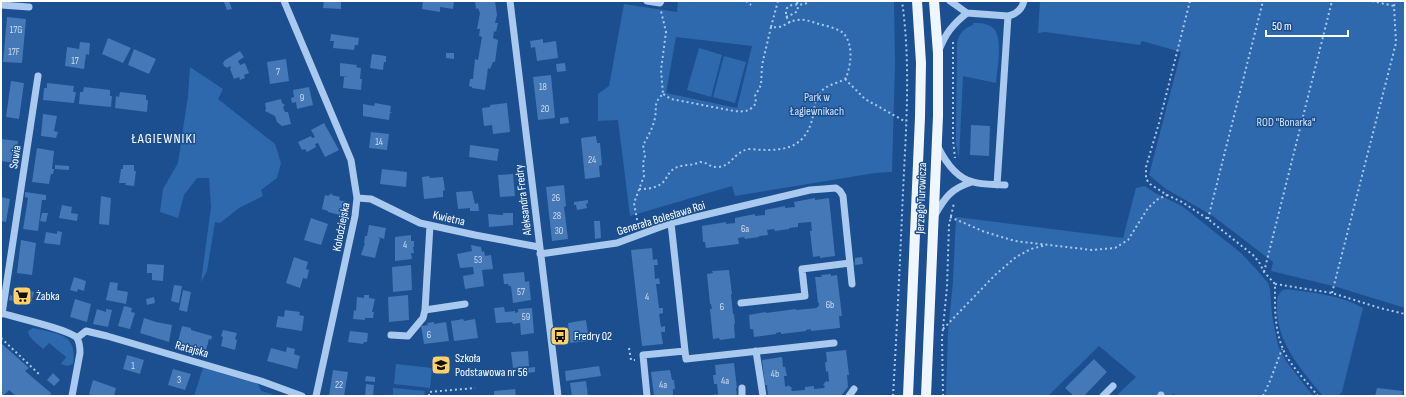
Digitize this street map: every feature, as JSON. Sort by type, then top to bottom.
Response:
[{"type":"main road","name":"Jerzego Turowicza","points":[[908,396],[920,117],[920,63],[917,1]]},
{"type":"main road","name":"Jerzego Turowicza","points":[[926,396],[937,145],[938,53],[934,1]]},
{"type":"street","name":"Kołodziejska","points":[[284,1],[351,160],[357,198],[355,216],[316,396]]},
{"type":"street","name":"Aleksandra Fredry","points":[[510,1],[558,396]]},
{"type":"street","points":[[647,1],[661,2]]},
{"type":"street","points":[[950,1],[967,13],[1008,16],[1019,11],[1024,1]]},
{"type":"street","points":[[1,5],[29,7]]},
{"type":"street","points":[[938,53],[945,35],[952,26],[967,13]]},
{"type":"street","points":[[937,145],[948,165],[955,172],[972,182],[1001,185],[1008,16]]},
{"type":"street","name":"Sowia","points":[[2,313],[38,76]]},
{"type":"street","points":[[934,217],[940,205],[954,189],[972,182]]},
{"type":"street","name":"Generała Bolesława Roi","points":[[540,251],[617,243],[671,224],[810,190],[836,188],[843,196],[850,263]]},
{"type":"street","name":"Kwietna","points":[[357,198],[371,199],[420,222],[430,225],[540,251]]},
{"type":"street","points":[[671,224],[686,359],[834,343]]},
{"type":"street","points":[[392,335],[408,336],[423,318],[425,310],[430,225]]},
{"type":"street","points":[[741,303],[805,296],[802,269],[850,263],[852,284]]},
{"type":"street","points":[[425,310],[466,304]]},
{"type":"street","points":[[2,313],[66,332],[77,338],[80,346],[80,353],[72,396]]},
{"type":"street","name":"Ratajska","points":[[77,338],[86,331],[107,336],[261,381],[302,396]]},
{"type":"street","points":[[647,396],[643,355],[685,351]]},
{"type":"street","points":[[756,351],[762,396]]},
{"type":"street","points":[[1103,396],[1113,386]]},
{"type":"street","points":[[849,396],[854,389]]},
{"type":"path","points":[[746,1],[751,5]]},
{"type":"path","points":[[663,94],[671,99],[739,112],[748,111],[753,107],[756,103],[755,96],[761,85],[762,65],[778,1]]},
{"type":"path","points":[[790,23],[786,17],[787,8],[798,2],[807,4],[809,1]]},
{"type":"path","points":[[893,396],[906,122],[906,70],[902,1]]},
{"type":"path","points":[[1190,1],[1159,123],[1146,167],[1146,178],[1150,184],[1208,219],[1254,255],[1264,272],[1275,284],[1332,293],[1405,314]]},
{"type":"path","points":[[1208,219],[1263,1]]},
{"type":"path","points":[[1264,272],[1332,1]]},
{"type":"path","points":[[1372,1],[1394,6]]},
{"type":"path","points":[[1332,293],[1396,43],[1395,1]]},
{"type":"path","points":[[640,234],[634,203],[644,176],[645,156],[643,145],[648,138],[654,121],[655,105],[663,94],[661,70],[666,32],[661,2]]},
{"type":"path","points":[[786,17],[795,14],[798,10],[798,2]]},
{"type":"path","points":[[639,189],[657,186],[665,180],[672,170],[680,166],[693,165],[703,162],[717,168],[728,164],[738,152],[743,150],[780,150],[794,145],[804,136],[810,127],[819,93],[831,84],[844,79],[847,76],[851,59],[848,45],[843,33],[807,21],[799,20],[778,28],[771,27]]},
{"type":"path","points":[[954,38],[953,140],[958,163]]},
{"type":"path","points":[[844,79],[865,99],[906,122]]},
{"type":"path","points":[[950,218],[985,232],[1015,241],[1092,250],[1115,248],[1128,240],[1148,208],[1158,199],[1167,195]]},
{"type":"path","points":[[943,396],[943,329],[947,287],[950,218],[956,200]]},
{"type":"path","points":[[943,329],[995,276],[1016,257],[1031,249],[1047,245]]},
{"type":"path","points":[[1275,284],[1274,315],[1283,349],[1289,360],[1318,396]]},
{"type":"path","points":[[1,338],[40,375]]},
{"type":"path","points":[[629,348],[631,360],[636,360]]},
{"type":"path","points":[[1263,396],[1283,349]]},
{"type":"path","points":[[429,396],[428,392],[475,388]]},
{"type":"green space","name":"Park w Łagiewnikach","points":[[678,1],[894,1],[895,64],[892,172],[875,173],[735,196],[732,186],[630,216],[618,120],[598,121],[598,94],[609,86],[624,4],[677,12]],"holes":[[[676,37],[752,46],[737,108],[666,93]]]},
{"type":"green space","name":"ROD \"Bonarka\"","points":[[1040,1],[1405,1],[1405,308],[1337,287],[1271,271],[1273,262],[1213,216],[1166,189],[1149,175],[1181,52],[1142,41],[1140,45],[1045,32],[1038,33]]},
{"type":"green space","points":[[973,23],[987,25],[996,31],[999,53],[996,83],[963,76],[959,158],[956,144],[957,43],[962,31],[973,25]]},
{"type":"green space","points":[[699,48],[722,55],[711,97],[687,90]]},
{"type":"green space","points":[[724,56],[746,62],[735,103],[713,97]]},
{"type":"green space","points":[[190,67],[223,89],[218,99],[275,144],[281,163],[277,178],[261,190],[263,196],[239,208],[220,223],[215,222],[207,271],[201,282],[211,207],[209,178],[197,178],[184,195],[178,218],[160,212],[163,189],[178,163],[188,96]]},
{"type":"green space","points":[[1145,186],[1155,193],[1182,206],[1241,253],[1268,283],[1278,346],[1286,361],[1313,396],[1178,396],[1173,394],[1171,396],[1116,396],[1136,377],[1099,346],[1048,396],[946,396],[948,331],[953,282],[956,217],[1123,238],[1136,188]]},
{"type":"green space","points":[[1287,289],[1336,297],[1363,308],[1342,392],[1338,396],[1323,396],[1306,376],[1291,355],[1285,343],[1278,319],[1277,303],[1280,293]]},
{"type":"green space","points":[[33,328],[58,334],[69,341],[74,354],[73,364],[67,366],[61,364],[66,357],[49,343],[43,349],[36,343],[28,334],[28,331]]},
{"type":"green space","points":[[396,364],[432,368],[430,388],[394,384]]},
{"type":"green space","points":[[203,368],[258,384],[261,391],[278,396],[194,396]]},
{"type":"green space","points":[[393,388],[425,391],[424,396],[393,396]]},
{"type":"building","points":[[229,1],[232,9],[227,10],[224,2]]},
{"type":"building","points":[[324,1],[341,1],[341,9],[323,8]]},
{"type":"building","points":[[423,1],[454,1],[453,9],[440,7],[440,12],[422,9]]},
{"type":"building","points":[[475,1],[495,1],[497,15],[495,23],[498,23],[496,32],[494,31],[493,38],[498,40],[495,62],[493,62],[490,69],[488,68],[485,90],[472,88],[469,86],[470,79],[473,79],[475,59],[478,60],[482,37],[479,36],[480,29],[477,29],[480,13],[478,8],[476,9]]},
{"type":"building","points":[[7,17],[26,19],[22,63],[3,62]]},
{"type":"building","points":[[331,34],[359,38],[358,45],[355,45],[354,50],[333,48],[334,41],[330,41]]},
{"type":"building","points":[[108,38],[131,48],[123,63],[102,54]]},
{"type":"building","points":[[543,39],[543,43],[556,41],[558,58],[537,61],[535,47],[531,48],[530,41]]},
{"type":"building","points":[[80,42],[90,43],[89,55],[86,54],[84,69],[65,66],[67,47],[79,49]]},
{"type":"building","points":[[134,49],[156,59],[149,74],[128,65]]},
{"type":"building","points":[[240,51],[244,57],[238,61],[240,65],[245,63],[249,73],[244,75],[245,78],[240,80],[239,77],[234,79],[230,66],[227,68],[223,63],[225,60]]},
{"type":"building","points":[[446,53],[454,53],[454,59],[446,58]]},
{"type":"building","points":[[372,54],[386,56],[386,62],[384,62],[383,70],[370,68]]},
{"type":"building","points":[[286,59],[289,81],[270,84],[267,62]]},
{"type":"building","points":[[340,63],[357,65],[356,67],[361,68],[361,90],[343,88],[344,77],[349,77],[340,76]]},
{"type":"building","points":[[565,63],[566,71],[557,72],[556,64]]},
{"type":"building","points":[[551,75],[555,118],[538,120],[533,77]]},
{"type":"building","points":[[11,81],[24,83],[19,119],[6,117]]},
{"type":"building","points":[[47,83],[74,86],[73,92],[76,92],[74,103],[43,100],[44,88],[47,88]]},
{"type":"building","points":[[84,87],[110,90],[110,96],[112,96],[111,107],[79,104],[80,92],[83,92]]},
{"type":"building","points":[[309,87],[313,105],[297,109],[296,102],[292,103],[291,98],[294,97],[293,90]]},
{"type":"building","points":[[120,92],[146,95],[146,100],[148,100],[147,112],[115,108],[116,96],[119,97]]},
{"type":"building","points":[[281,99],[282,103],[285,105],[283,107],[285,112],[288,112],[291,124],[282,126],[277,122],[275,116],[265,111],[265,103]]},
{"type":"building","points":[[375,103],[391,106],[390,112],[393,113],[390,113],[389,120],[363,116],[363,104],[374,106]]},
{"type":"building","points":[[507,103],[510,132],[493,134],[492,125],[484,126],[482,108],[490,107],[490,105]]},
{"type":"building","points":[[43,114],[57,116],[54,131],[58,132],[56,138],[41,136]]},
{"type":"building","points":[[568,117],[569,123],[560,124],[560,118]]},
{"type":"building","points":[[324,123],[339,150],[325,157],[318,143],[315,144],[316,147],[307,152],[305,149],[302,150],[298,142],[311,136],[312,138],[315,137],[311,130]]},
{"type":"building","points":[[971,125],[990,126],[989,156],[970,155]]},
{"type":"building","points":[[371,132],[389,134],[387,150],[369,148]]},
{"type":"building","points":[[596,136],[597,143],[600,143],[602,165],[599,166],[600,177],[585,179],[581,138]]},
{"type":"building","points":[[1,139],[18,141],[15,163],[1,161]]},
{"type":"building","points":[[470,145],[499,149],[497,161],[469,157]]},
{"type":"building","points":[[37,148],[54,151],[52,169],[54,169],[53,174],[51,174],[49,184],[32,182]]},
{"type":"building","points":[[55,165],[69,166],[69,170],[55,169]]},
{"type":"building","points":[[123,165],[134,165],[134,171],[136,171],[134,186],[125,185],[126,183],[119,183]]},
{"type":"building","points":[[382,169],[407,172],[406,187],[380,184]]},
{"type":"building","points":[[513,174],[515,196],[500,197],[498,175]]},
{"type":"building","points":[[429,176],[430,178],[443,177],[445,190],[443,191],[443,197],[424,199],[422,177]]},
{"type":"building","points":[[564,185],[566,206],[564,207],[568,239],[552,241],[546,187]]},
{"type":"building","points":[[472,191],[475,204],[478,203],[479,211],[470,211],[470,208],[458,209],[456,192]]},
{"type":"building","points":[[25,192],[46,195],[46,200],[42,200],[38,231],[23,229],[28,198],[25,197]]},
{"type":"building","points":[[332,193],[332,195],[340,197],[339,200],[347,202],[344,216],[322,209],[325,195],[328,196]]},
{"type":"building","points":[[101,196],[111,198],[109,225],[99,224]]},
{"type":"building","points":[[1,197],[10,199],[6,222],[1,221]]},
{"type":"building","points":[[815,198],[815,200],[829,198],[835,256],[820,258],[820,256],[813,257],[810,231],[812,231],[811,222],[798,223],[798,227],[789,229],[775,231],[774,229],[767,230],[768,235],[759,237],[745,239],[744,237],[738,238],[739,244],[706,248],[705,242],[703,242],[702,226],[726,222],[726,224],[735,223],[735,218],[755,214],[755,216],[765,215],[765,210],[785,206],[785,208],[795,207],[794,202]]},
{"type":"building","points":[[588,200],[588,203],[586,204],[587,208],[577,210],[576,205],[574,205],[574,202]]},
{"type":"building","points":[[62,205],[72,207],[71,213],[78,214],[77,221],[59,218]]},
{"type":"building","points":[[42,213],[48,213],[46,222],[40,221]]},
{"type":"building","points":[[503,213],[513,213],[513,225],[489,227],[488,214],[503,215]]},
{"type":"building","points":[[311,218],[328,224],[321,245],[304,240]]},
{"type":"building","points":[[594,221],[600,221],[601,238],[595,239]]},
{"type":"building","points":[[369,225],[386,228],[384,239],[378,237],[380,239],[375,258],[361,255]]},
{"type":"building","points":[[57,231],[62,232],[60,245],[44,243],[46,232],[57,234]]},
{"type":"building","points":[[411,235],[411,241],[414,241],[414,253],[411,253],[412,259],[395,261],[395,237]]},
{"type":"building","points":[[21,240],[36,243],[32,275],[17,273]]},
{"type":"building","points":[[471,245],[481,247],[485,256],[491,255],[493,269],[482,270],[484,286],[465,289],[463,276],[474,274],[473,267],[460,268],[457,254],[472,251]]},
{"type":"building","points":[[652,248],[653,260],[657,259],[658,265],[654,265],[655,279],[659,278],[660,284],[656,284],[659,308],[663,308],[663,313],[659,314],[661,327],[665,326],[665,332],[661,332],[663,344],[642,346],[631,250]]},
{"type":"building","points":[[294,257],[308,262],[306,269],[309,270],[307,279],[303,278],[300,288],[286,283]]},
{"type":"building","points":[[862,257],[863,264],[855,265],[855,258]]},
{"type":"building","points":[[147,264],[164,265],[163,281],[152,280],[152,273],[147,273]]},
{"type":"building","points":[[411,265],[412,290],[393,292],[392,267]]},
{"type":"building","points":[[729,270],[735,324],[735,338],[720,340],[719,338],[713,339],[710,309],[712,309],[710,304],[707,274],[713,273],[712,271]]},
{"type":"building","points":[[524,272],[525,282],[529,281],[531,300],[513,303],[511,286],[504,284],[503,274]]},
{"type":"building","points":[[831,274],[831,276],[837,275],[842,316],[839,316],[840,328],[811,331],[811,329],[781,334],[781,332],[754,337],[753,329],[750,329],[749,315],[766,312],[817,308],[819,303],[815,277],[822,277],[821,275]]},
{"type":"building","points":[[74,277],[86,281],[84,291],[78,289],[77,292],[70,290]]},
{"type":"building","points":[[110,282],[118,283],[117,290],[128,292],[126,304],[106,300]]},
{"type":"building","points":[[174,285],[182,286],[179,303],[171,301]]},
{"type":"building","name":"Żabka","points":[[16,287],[34,292],[31,303],[24,301],[23,304],[9,300],[10,295],[12,296]]},
{"type":"building","points":[[183,290],[191,292],[187,312],[179,310]]},
{"type":"building","points":[[364,295],[369,295],[369,298],[375,299],[372,312],[374,312],[373,318],[365,318],[365,320],[353,319],[354,310],[356,311],[357,297],[364,298]]},
{"type":"building","points":[[408,295],[409,320],[389,322],[388,297]]},
{"type":"building","points":[[154,297],[155,303],[147,305],[146,299]]},
{"type":"building","points":[[75,299],[91,304],[87,322],[70,317]]},
{"type":"building","points":[[124,306],[132,308],[131,312],[135,313],[130,329],[118,326]]},
{"type":"building","points":[[504,307],[505,312],[515,311],[515,313],[518,312],[518,309],[532,308],[534,333],[521,335],[520,323],[496,323],[494,308]]},
{"type":"building","points":[[97,309],[106,312],[106,309],[112,310],[108,327],[93,324]]},
{"type":"building","points":[[285,310],[300,312],[299,315],[304,316],[302,331],[276,327],[278,316],[284,317]]},
{"type":"building","points":[[144,318],[172,325],[169,342],[140,333]]},
{"type":"building","points":[[463,319],[464,321],[475,319],[478,338],[454,341],[451,321]]},
{"type":"building","points":[[586,320],[589,341],[570,343],[568,323]]},
{"type":"building","points":[[434,322],[434,324],[446,322],[449,341],[424,344],[421,326]]},
{"type":"building","points":[[182,326],[212,336],[211,340],[209,339],[206,350],[192,346],[191,349],[177,345]]},
{"type":"building","points":[[223,330],[237,333],[235,339],[237,340],[235,350],[221,346],[223,337],[221,336]]},
{"type":"building","points":[[350,331],[368,333],[367,342],[364,342],[363,344],[348,342]]},
{"type":"building","points":[[1,343],[29,368],[25,371],[51,393],[50,396],[16,396],[9,390],[1,396]]},
{"type":"building","points":[[287,347],[295,349],[294,354],[300,356],[297,369],[267,361],[271,348],[286,352]]},
{"type":"building","points":[[846,350],[849,375],[847,375],[848,387],[841,396],[768,396],[762,360],[782,357],[783,367],[785,367],[787,376],[784,376],[785,386],[787,387],[788,385],[792,388],[792,391],[805,390],[805,387],[814,386],[814,389],[824,388],[825,386],[823,385],[826,381],[829,381],[828,371],[826,372],[826,352]]},
{"type":"building","points":[[528,351],[529,366],[513,368],[511,352]]},
{"type":"building","points":[[127,355],[144,360],[140,374],[123,369]]},
{"type":"building","points":[[1094,359],[1107,372],[1084,396],[1074,396],[1065,388]]},
{"type":"building","points":[[734,363],[737,396],[713,396],[718,394],[717,384],[714,384],[713,375],[716,375],[715,365]]},
{"type":"building","points":[[599,366],[601,376],[566,381],[565,371]]},
{"type":"building","points":[[535,367],[535,372],[527,373],[527,368]]},
{"type":"building","points":[[173,369],[191,374],[185,390],[168,385]]},
{"type":"building","points":[[333,370],[348,372],[344,396],[329,396]]},
{"type":"building","points":[[670,370],[672,380],[674,380],[675,389],[673,389],[673,396],[654,396],[651,372]]},
{"type":"building","points":[[53,373],[60,380],[54,386],[47,380]]},
{"type":"building","points":[[366,376],[375,377],[375,382],[365,381]]},
{"type":"building","points":[[93,380],[116,388],[114,396],[94,396],[89,394]]},
{"type":"building","points":[[586,381],[588,396],[572,396],[570,383]]},
{"type":"building","points":[[366,384],[374,385],[373,396],[365,396]]},
{"type":"building","points":[[1377,388],[1403,391],[1402,396],[1375,396]]},
{"type":"building","points":[[515,389],[516,396],[494,396],[494,391]]},
{"type":"place","name":"Żabka","points":[[22,296]]},
{"type":"place","name":"Fredry 02","points":[[560,336]]},
{"type":"place","name":"Szkoła Podstawowa nr 56","points":[[441,365]]},
{"type":"district","name":"ŁAGIEWNIKI","points":[[164,138]]}]
